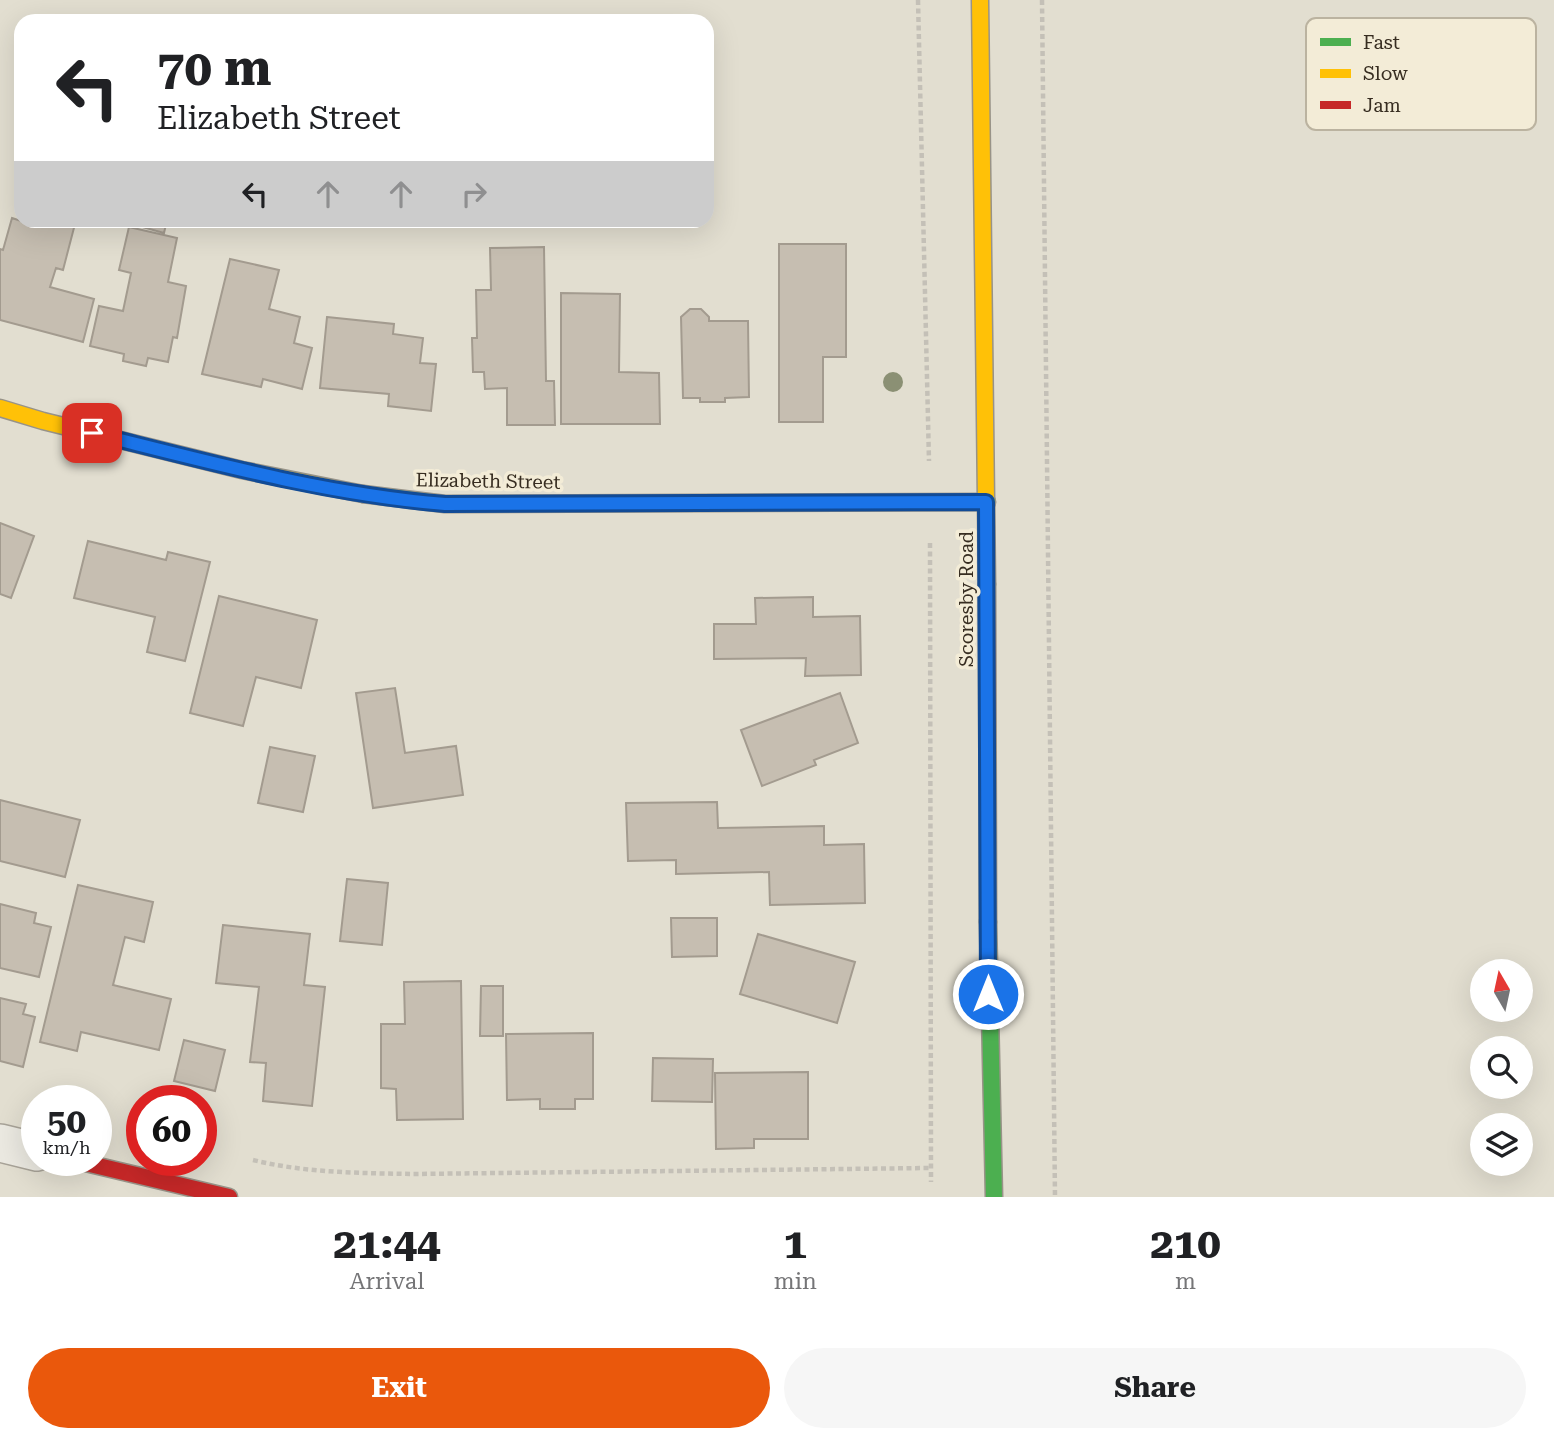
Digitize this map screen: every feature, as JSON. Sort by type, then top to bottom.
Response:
[{"type":"main road","name":"Scoresby Road","points":[[980,0],[988,994],[994,1197]]},
{"type":"main road","name":"Elizabeth Street","points":[[0,408],[43,421],[318,488],[384,499],[445,504],[986,502]]},
{"type":"main road","points":[[112,1169],[229,1197]]},
{"type":"street","points":[[0,1143],[21,1148]]},
{"type":"path","points":[[915,457],[929,457],[918,0]]},
{"type":"path","points":[[1042,0],[1055,1197]]},
{"type":"path","points":[[930,545],[931,1182]]},
{"type":"path","points":[[252,1160],[277,1166],[330,1171],[413,1174],[930,1168]]},
{"type":"building","points":[[12,218],[14,228],[74,228],[63,270],[56,268],[50,287],[94,299],[83,342],[0,320],[0,249],[3,250]]},
{"type":"building","points":[[129,228],[177,238],[168,282],[186,286],[177,338],[173,337],[168,362],[148,358],[146,366],[123,361],[124,354],[90,346],[99,306],[123,311],[131,273],[119,270]]},
{"type":"building","points":[[146,228],[165,228],[164,233]]},
{"type":"building","points":[[779,244],[846,244],[846,357],[823,357],[823,422],[779,422]]},
{"type":"building","points":[[544,247],[546,381],[554,381],[555,425],[507,425],[507,388],[485,389],[484,372],[473,372],[472,338],[477,338],[476,290],[491,290],[490,248]]},
{"type":"building","points":[[230,259],[279,270],[269,309],[300,317],[294,343],[312,348],[302,389],[263,379],[261,387],[202,374]]},
{"type":"building","points":[[561,293],[620,294],[619,372],[659,373],[660,424],[561,424]]},
{"type":"building","points":[[690,309],[701,309],[709,317],[709,321],[748,321],[749,397],[725,398],[725,402],[700,402],[700,398],[683,398],[681,317]]},
{"type":"building","points":[[327,317],[394,324],[393,334],[423,338],[420,363],[436,364],[431,411],[388,406],[389,394],[320,388]]},
{"type":"building","points":[[0,523],[34,536],[11,598],[0,594]]},
{"type":"building","points":[[88,541],[166,560],[168,552],[210,562],[185,661],[147,652],[155,617],[74,598]]},
{"type":"building","points":[[219,596],[317,620],[301,688],[256,677],[243,726],[190,713]]},
{"type":"building","points":[[813,597],[813,617],[860,616],[861,675],[805,676],[806,658],[714,659],[714,624],[756,624],[755,598]]},
{"type":"building","points":[[395,688],[405,753],[456,746],[463,795],[373,808],[356,693]]},
{"type":"building","points":[[840,693],[858,743],[814,760],[816,765],[762,786],[741,730]]},
{"type":"building","points":[[270,747],[315,756],[303,812],[258,803]]},
{"type":"building","points":[[0,800],[80,820],[65,877],[0,861]]},
{"type":"building","points":[[717,802],[718,828],[824,826],[824,845],[864,844],[865,903],[770,905],[769,872],[676,874],[676,860],[628,861],[626,803]]},
{"type":"building","points":[[347,879],[388,883],[382,945],[340,941]]},
{"type":"building","points":[[78,885],[153,902],[144,942],[125,937],[113,985],[171,999],[159,1050],[81,1032],[77,1051],[40,1042]]},
{"type":"building","points":[[0,904],[36,913],[34,923],[51,927],[39,977],[0,968]]},
{"type":"building","points":[[671,918],[717,918],[717,956],[672,957]]},
{"type":"building","points":[[223,925],[310,934],[304,985],[325,987],[312,1106],[263,1101],[266,1063],[250,1062],[259,987],[216,983]]},
{"type":"building","points":[[758,934],[855,962],[837,1023],[740,994]]},
{"type":"building","points":[[461,981],[463,1119],[397,1120],[396,1089],[381,1088],[381,1024],[405,1024],[404,982]]},
{"type":"building","points":[[481,986],[503,986],[503,1036],[480,1036]]},
{"type":"building","points":[[0,998],[26,1004],[23,1014],[35,1017],[23,1067],[0,1061]]},
{"type":"building","points":[[593,1033],[593,1099],[575,1099],[575,1109],[540,1109],[540,1099],[507,1100],[506,1034]]},
{"type":"building","points":[[184,1040],[225,1050],[216,1085],[190,1085],[174,1081]]},
{"type":"building","points":[[653,1058],[713,1059],[712,1102],[652,1101]]},
{"type":"building","points":[[808,1072],[808,1139],[754,1139],[754,1148],[716,1149],[715,1073]]},
{"type":"traffic: fast","points":[[363,494],[445,504],[987,502]]},
{"type":"traffic: fast","points":[[988,922],[994,1197]]},
{"type":"traffic: slow","points":[[980,0],[987,584]]},
{"type":"traffic: slow","points":[[0,408],[242,470],[363,494]]},
{"type":"traffic: jam","points":[[987,584],[988,922]]},
{"type":"traffic: jam","points":[[112,1169],[229,1197]]},
{"type":"route","points":[[92,433],[318,488],[384,499],[445,504],[986,502],[988,994]]}]
